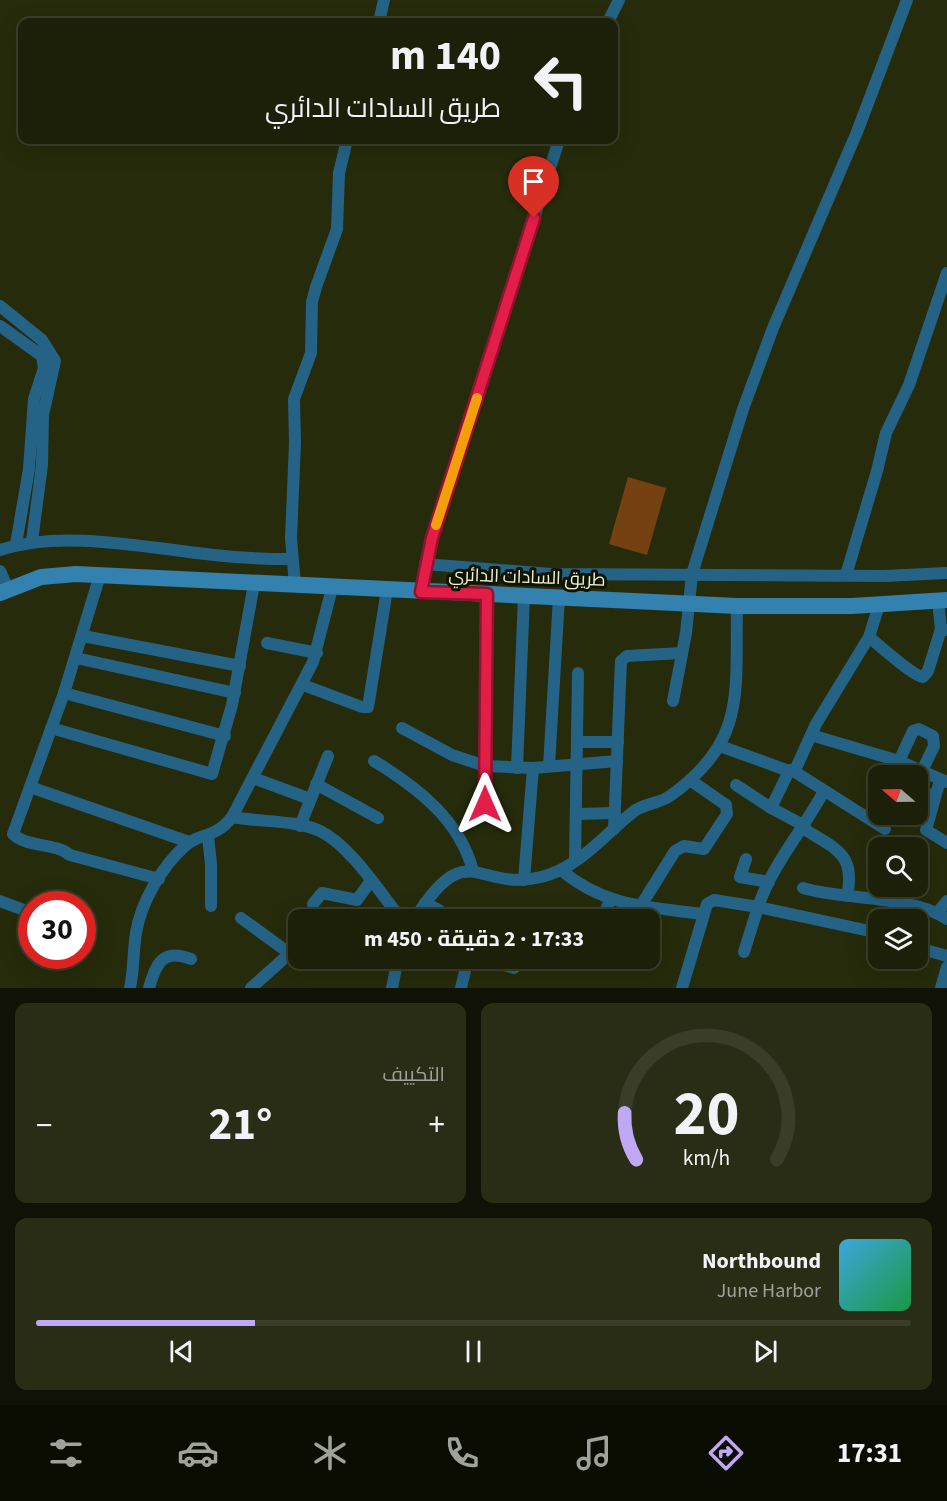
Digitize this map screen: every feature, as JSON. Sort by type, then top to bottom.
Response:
[{"type":"main road","name":"طريق السادات الدائري","points":[[4,591],[59,574],[737,606],[879,605],[943,601]]},
{"type":"street","points":[[380,18],[384,0]]},
{"type":"street","points":[[610,18],[619,0]]},
{"type":"street","points":[[673,701],[690,604],[692,574],[743,409],[773,328],[857,132],[906,0]]},
{"type":"street","points":[[296,585],[292,559],[294,399],[311,353],[312,302],[336,229],[339,173],[346,144]]},
{"type":"street","points":[[421,592],[425,564],[558,144]]},
{"type":"street","points":[[846,575],[878,471],[886,433],[909,385],[947,273]]},
{"type":"street","points":[[0,306],[42,340],[55,361],[43,415],[42,465],[32,541]]},
{"type":"street","points":[[0,326],[42,356],[45,368],[34,399],[29,469],[16,544]]},
{"type":"street","points":[[0,550],[32,541],[99,542],[215,556],[292,559]]},
{"type":"street","points":[[425,564],[551,574],[947,573]]},
{"type":"street","points":[[0,571],[4,591]]},
{"type":"street","points":[[100,575],[76,658],[13,830],[15,837],[60,848],[70,855],[159,879]]},
{"type":"street","points":[[51,728],[210,774],[214,772],[235,693],[254,584]]},
{"type":"street","points":[[30,787],[189,842],[208,837],[224,827],[232,818],[303,685],[317,653],[332,588]]},
{"type":"street","points":[[303,685],[362,707],[368,707],[387,590]]},
{"type":"street","points":[[487,594],[485,804],[498,812]]},
{"type":"street","points":[[517,768],[524,597]]},
{"type":"street","points":[[549,766],[559,597]]},
{"type":"street","points":[[869,638],[895,656],[914,675],[923,677],[928,671],[944,629],[943,601]]},
{"type":"street","points":[[771,808],[791,770],[799,764],[811,735],[869,638],[879,605]]},
{"type":"street","points":[[421,909],[440,884],[454,873],[473,870],[524,880],[561,870],[575,861],[634,811],[663,801],[690,780],[720,747],[729,730],[736,698],[737,606]]},
{"type":"street","points":[[83,636],[240,666]]},
{"type":"street","points":[[267,643],[317,653]]},
{"type":"street","points":[[614,829],[622,659],[627,656],[682,653]]},
{"type":"street","points":[[76,658],[235,693]]},
{"type":"street","points":[[575,861],[578,814],[578,673]]},
{"type":"street","points":[[64,693],[225,736]]},
{"type":"street","points":[[402,728],[452,755],[485,766],[533,768],[617,761]]},
{"type":"street","points":[[899,762],[913,731],[923,730],[933,736],[934,742],[924,765]]},
{"type":"street","points":[[811,735],[907,765]]},
{"type":"street","points":[[578,742],[618,742]]},
{"type":"street","points":[[720,747],[791,770],[885,829]]},
{"type":"street","points":[[300,826],[328,756]]},
{"type":"street","points":[[374,761],[412,785],[454,828],[466,849],[473,870]]},
{"type":"street","points":[[524,880],[533,768]]},
{"type":"street","points":[[928,774],[943,781],[935,796],[926,830],[947,843]]},
{"type":"street","points":[[253,778],[310,799]]},
{"type":"street","points":[[639,907],[675,851],[684,846],[704,849],[727,813],[728,807],[724,802],[690,780]]},
{"type":"street","points":[[316,784],[378,818]]},
{"type":"street","points":[[736,785],[805,827],[837,852],[848,865],[851,873],[847,896]]},
{"type":"street","points":[[744,952],[758,907],[769,882],[805,827],[824,791]]},
{"type":"street","points":[[928,794],[935,796]]},
{"type":"street","points":[[578,814],[615,813]]},
{"type":"street","points":[[232,818],[300,826],[320,831],[332,839],[393,909]]},
{"type":"street","points":[[208,837],[212,882],[211,906]]},
{"type":"street","points":[[130,988],[139,919],[159,879],[189,842]]},
{"type":"street","points":[[746,859],[740,877],[769,882]]},
{"type":"street","points":[[561,870],[584,888],[610,900],[639,907],[703,914]]},
{"type":"street","points":[[313,904],[322,893],[357,900],[370,882]]},
{"type":"street","points":[[803,888],[942,916],[947,901]]},
{"type":"street","points":[[606,909],[610,900]]},
{"type":"street","points":[[682,988],[698,940],[703,914],[707,904],[714,900],[868,931]]},
{"type":"street","points":[[0,901],[18,908]]},
{"type":"street","points":[[425,903],[437,909]]},
{"type":"street","points":[[241,918],[288,945]]},
{"type":"street","points":[[928,951],[947,956]]},
{"type":"street","points":[[149,988],[153,975],[163,958],[176,954],[191,959]]},
{"type":"street","points":[[251,988],[288,954]]},
{"type":"street","points":[[941,988],[947,968]]},
{"type":"street","points":[[392,988],[395,969]]},
{"type":"street","points":[[461,988],[465,969]]},
{"type":"shaded area","points":[[628,477],[666,488],[647,555],[609,544]]},
{"type":"slow traffic","points":[[436,525],[477,398]]},
{"type":"route","points":[[485,804],[487,594],[421,592],[425,564],[446,490],[534,218]]}]
